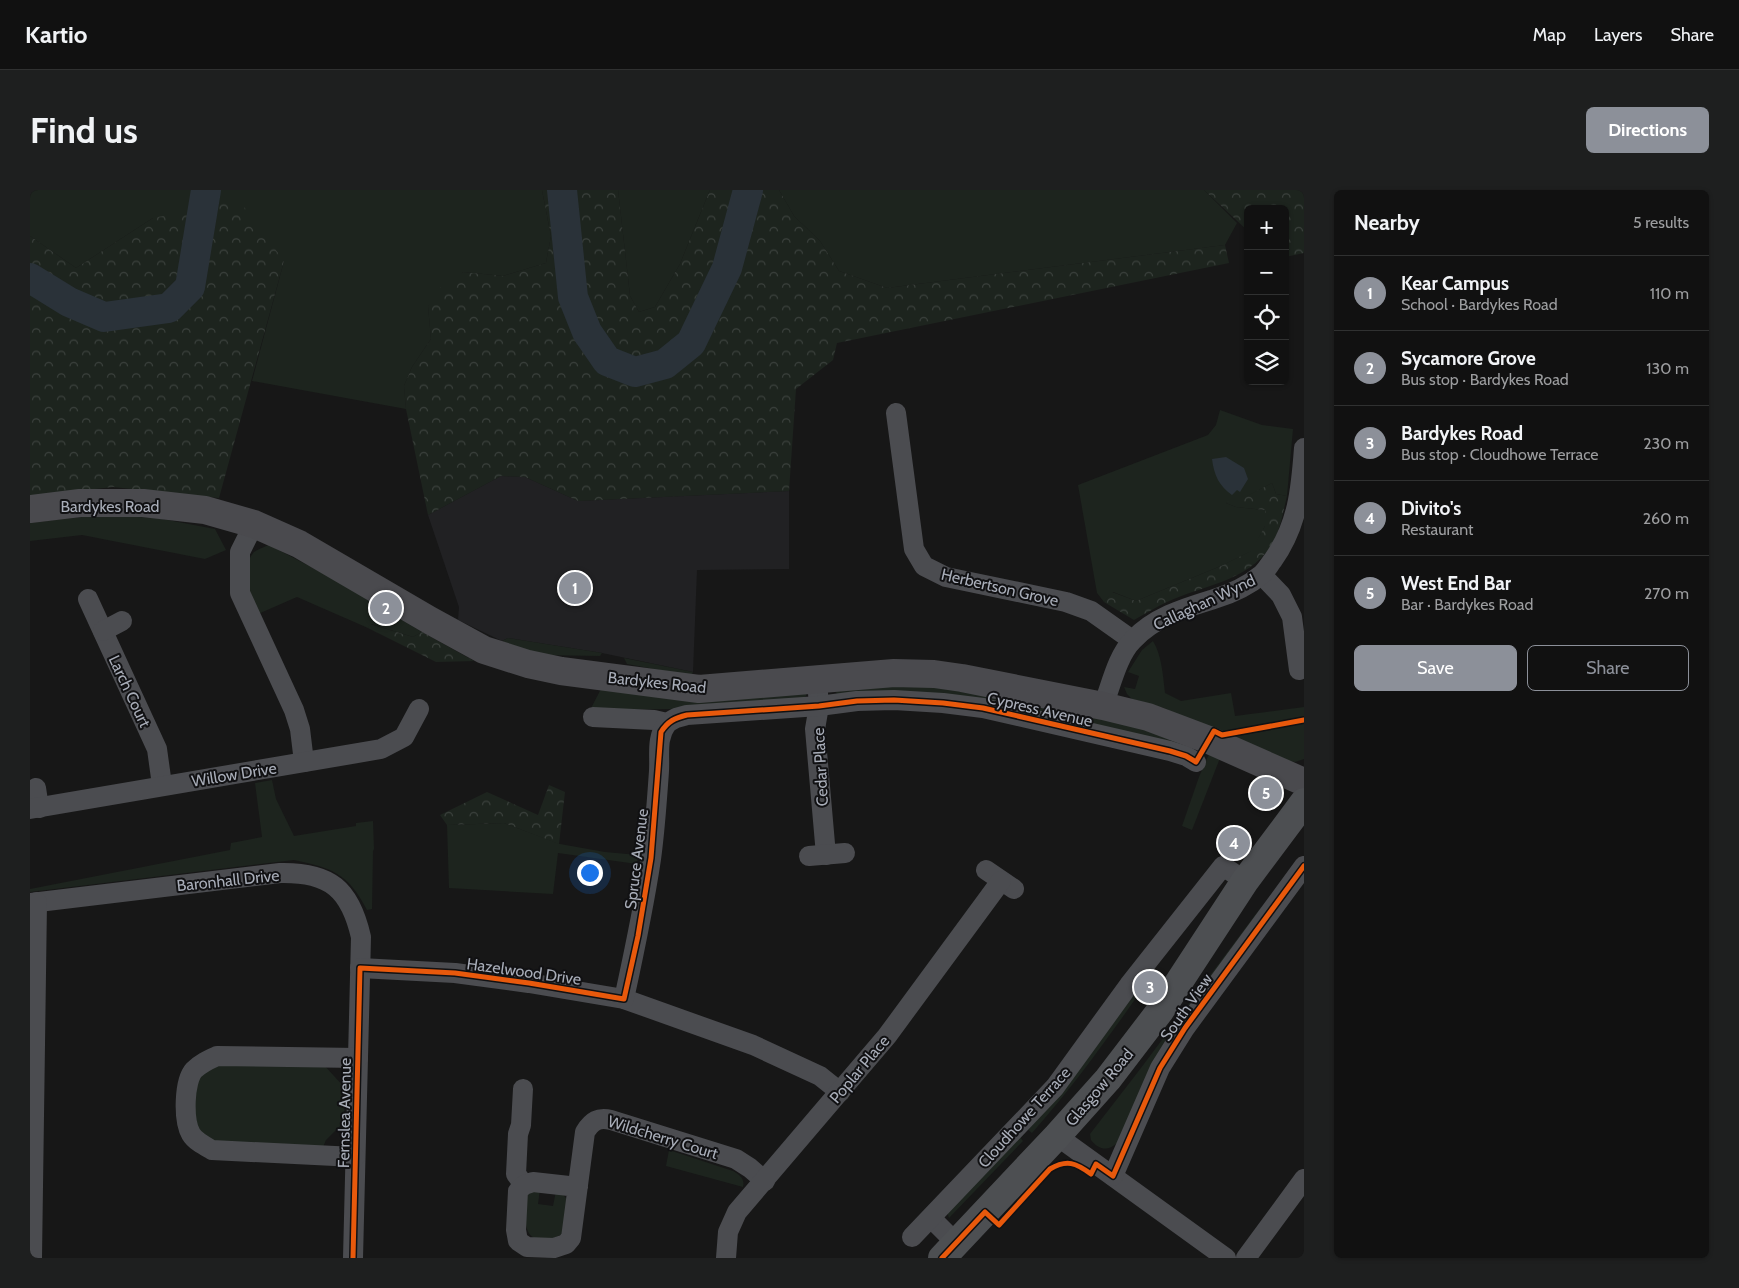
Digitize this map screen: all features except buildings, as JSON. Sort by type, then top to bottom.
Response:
[{"type":"main road","name":"Bardykes Road","points":[[30,509],[80,503],[143,503],[206,510],[254,524],[299,544],[484,650],[528,664],[561,671],[699,688],[894,673],[934,674],[988,682],[1148,717],[1227,748],[1304,782]]},
{"type":"main road","name":"Glasgow Road","points":[[949,1250],[1108,1080],[1160,1011],[1245,881],[1304,802]]},
{"type":"street","name":"Herbertson Grove","points":[[896,413],[914,549],[924,566],[946,578],[1066,602],[1091,610],[1132,640]]},
{"type":"street","name":"Callaghan Wynd","points":[[1103,706],[1118,663],[1132,640],[1159,619],[1184,608],[1240,589],[1262,574],[1282,547],[1293,522],[1303,485],[1304,448]]},
{"type":"street","points":[[254,524],[240,552],[240,593],[294,710],[300,728],[304,762]]},
{"type":"street","name":"Callaghan Wynd","points":[[1262,574],[1281,595],[1299,634],[1299,670]]},
{"type":"street","name":"Larch Court","points":[[88,599],[157,749],[162,785]]},
{"type":"street","points":[[103,630],[122,621]]},
{"type":"street","name":"Cedar Place","points":[[818,678],[819,706],[815,730],[827,855]]},
{"type":"street","name":"Cypress Avenue","points":[[593,717],[654,720],[667,723],[687,715],[819,706],[857,701],[943,702],[982,708],[1170,751],[1186,756],[1196,762]]},
{"type":"street","name":"Willow Drive","points":[[35,808],[409,744],[419,709]]},
{"type":"street","name":"Spruce Avenue","points":[[624,999],[638,936],[651,858],[659,771],[659,743],[661,732],[667,723]]},
{"type":"street","points":[[35,808],[36,788]]},
{"type":"street","name":"Cloudhowe Terrace","points":[[912,1237],[1055,1087],[1129,985],[1223,866],[1245,881]]},
{"type":"street","name":"South View","points":[[1113,1176],[1160,1068],[1173,1046],[1304,866]]},
{"type":"street","name":"Baronhall Drive","points":[[33,902],[280,873],[300,873],[322,878],[337,887],[348,900],[357,919],[361,937],[360,968]]},
{"type":"street","name":"Poplar Place","points":[[726,1258],[728,1232],[737,1212],[886,1036],[1001,880]]},
{"type":"street","points":[[32,1258],[33,902]]},
{"type":"street","name":"Hazelwood Drive","points":[[360,968],[455,974],[529,983],[624,999],[754,1045],[820,1076],[840,1092]]},
{"type":"street","name":"Fernslea Avenue","points":[[353,1258],[360,968]]},
{"type":"street","points":[[355,1156],[212,1150],[202,1145],[191,1134],[187,1120],[186,1102],[192,1071],[204,1061],[217,1056],[358,1058]]},
{"type":"street","points":[[523,1090],[516,1174],[524,1185],[534,1182],[578,1188]]},
{"type":"street","name":"Wildcherry Court","points":[[524,1185],[518,1191],[516,1230],[518,1240],[527,1247],[571,1251],[571,1238],[585,1132],[591,1122],[601,1118],[736,1159],[765,1181]]},
{"type":"street","points":[[1057,1136],[1226,1258]]},
{"type":"street","points":[[1246,1258],[1304,1179]]},
{"type":"street","points":[[931,1218],[949,1250]]},
{"type":"shaded area","points":[[1226,457],[1244,468],[1248,479],[1240,492],[1237,490],[1232,495],[1220,484],[1212,459]]},
{"type":"shaded area","points":[[501,476],[525,477],[578,501],[789,491],[789,569],[697,570],[693,672],[602,653],[508,638],[502,641],[458,620],[459,607],[428,515]]},
{"type":"green space","points":[[30,190],[542,190],[551,236],[546,263],[503,276],[463,272],[428,306],[431,339],[412,367],[404,386],[406,409],[252,381],[284,261],[153,218],[76,268],[30,236]]},
{"type":"green space","points":[[542,190],[618,190],[630,296],[639,312],[655,307],[680,264],[710,190],[779,190],[794,216],[820,241],[839,271],[887,288],[1225,245],[1229,263],[837,343],[833,360],[796,389],[789,491],[578,501],[525,477],[501,476],[428,515],[406,409],[404,386],[412,367],[431,339],[428,306],[441,287],[463,272],[503,276],[546,263],[551,236]]},
{"type":"green space","points":[[618,190],[710,190],[680,264],[655,307],[639,312],[630,296]]},
{"type":"green space","points":[[779,190],[1204,190],[1237,223],[1225,245],[887,288],[839,271],[820,241],[794,216]]},
{"type":"green space","points":[[1204,190],[1304,190],[1304,253],[1289,256],[1289,205],[1244,205],[1244,227]]},
{"type":"green space","points":[[239,200],[284,261],[219,498],[113,487],[30,496],[30,236],[76,268],[153,218]]},
{"type":"green space","points":[[1220,410],[1262,425],[1293,429],[1287,496],[1276,494],[1272,483],[1246,497],[1226,503],[1236,507],[1265,510],[1265,526],[1252,551],[1221,566],[1136,601],[1113,592],[1104,602],[1097,593],[1078,485],[1208,435],[1216,425]]},
{"type":"green space","points":[[1272,483],[1276,494],[1287,496],[1281,522],[1271,546],[1250,568],[1224,581],[1167,602],[1134,620],[1104,602],[1112,592],[1136,601],[1221,566],[1251,551],[1265,526],[1265,510],[1236,507],[1226,503],[1232,499],[1247,496]]},
{"type":"green space","points":[[99,515],[157,518],[215,529],[226,550],[205,559],[82,535],[30,541],[30,523]]},
{"type":"green space","points":[[269,545],[336,580],[422,632],[413,637],[371,624],[368,628],[297,597],[258,614],[248,583],[247,566],[254,552]]},
{"type":"green space","points":[[370,624],[413,637],[422,632],[474,661],[436,662],[368,628]]},
{"type":"green space","points":[[508,638],[602,653],[600,656],[539,655],[502,641]]},
{"type":"green space","points":[[1153,641],[1163,673],[1165,693],[1181,701],[1231,693],[1235,716],[1304,707],[1304,759],[1295,762],[1288,761],[1222,735],[1164,708],[1132,699],[1124,687],[1135,689],[1139,676],[1128,672],[1142,650]]},
{"type":"green space","points":[[624,658],[693,672],[692,674],[681,674],[627,664]]},
{"type":"green space","points":[[910,680],[1131,720],[1199,750],[1127,733],[840,696],[836,693],[838,687]]},
{"type":"green space","points":[[602,687],[806,693],[806,696],[802,699],[670,709],[590,710]]},
{"type":"green space","points":[[1209,754],[1220,758],[1192,830],[1182,826]]},
{"type":"green space","points":[[272,780],[276,799],[294,836],[356,826],[356,823],[373,821],[372,909],[367,910],[353,888],[338,874],[319,866],[294,860],[30,892],[30,889],[230,850],[231,843],[262,837],[255,783]]},
{"type":"green space","points":[[549,785],[565,792],[559,844],[504,823],[447,825],[440,815],[487,792],[538,815]]},
{"type":"green space","points":[[504,823],[560,844],[605,852],[638,855],[637,864],[558,853],[553,894],[449,888],[447,825]]},
{"type":"green space","points":[[1261,907],[1263,910],[1118,1142],[1107,1148],[1097,1146],[1091,1140],[1090,1134]]},
{"type":"green space","points":[[1132,995],[1136,998],[1111,1033],[1073,1084],[1032,1133],[1026,1128]]},
{"type":"green space","points":[[224,1064],[323,1064],[345,1088],[344,1122],[326,1140],[323,1147],[214,1141],[204,1134],[197,1125],[193,1104],[194,1096],[197,1082],[201,1076],[208,1070]]},
{"type":"green space","points":[[1019,1136],[1023,1141],[949,1218],[947,1212]]},
{"type":"green space","points":[[669,1150],[733,1171],[741,1178],[743,1187],[666,1166]]},
{"type":"green space","points":[[540,1189],[538,1204],[553,1206],[556,1191],[562,1193],[568,1201],[564,1232],[555,1238],[538,1239],[533,1237],[527,1229],[527,1197],[529,1193]]},
{"type":"waterway","points":[[30,278],[69,302],[104,317],[169,308],[190,287],[206,190]]},
{"type":"waterway","points":[[562,190],[573,297],[587,332],[607,361],[635,372],[665,364],[691,343],[727,268],[748,190]]},
{"type":"cycle path","points":[[353,1258],[360,968],[455,973],[624,999],[638,936],[651,858],[661,732],[672,720],[687,715],[819,706],[857,701],[894,700],[943,703],[983,708],[1170,751],[1186,756],[1196,762],[1214,731],[1222,735],[1304,720]]},
{"type":"cycle path","points":[[942,1258],[985,1212],[999,1225],[1050,1169],[1056,1166],[1066,1163],[1076,1165],[1091,1174],[1096,1164],[1113,1176],[1160,1068],[1185,1028],[1304,866]]},
{"type":"place","name":"Kear Campus","points":[[575,588]]},
{"type":"place","name":"Sycamore Grove","points":[[386,608]]},
{"type":"place","name":"West End Bar","points":[[1266,793]]},
{"type":"place","name":"Divito's","points":[[1234,843]]},
{"type":"place","name":"Bardykes Road","points":[[1150,987]]}]
